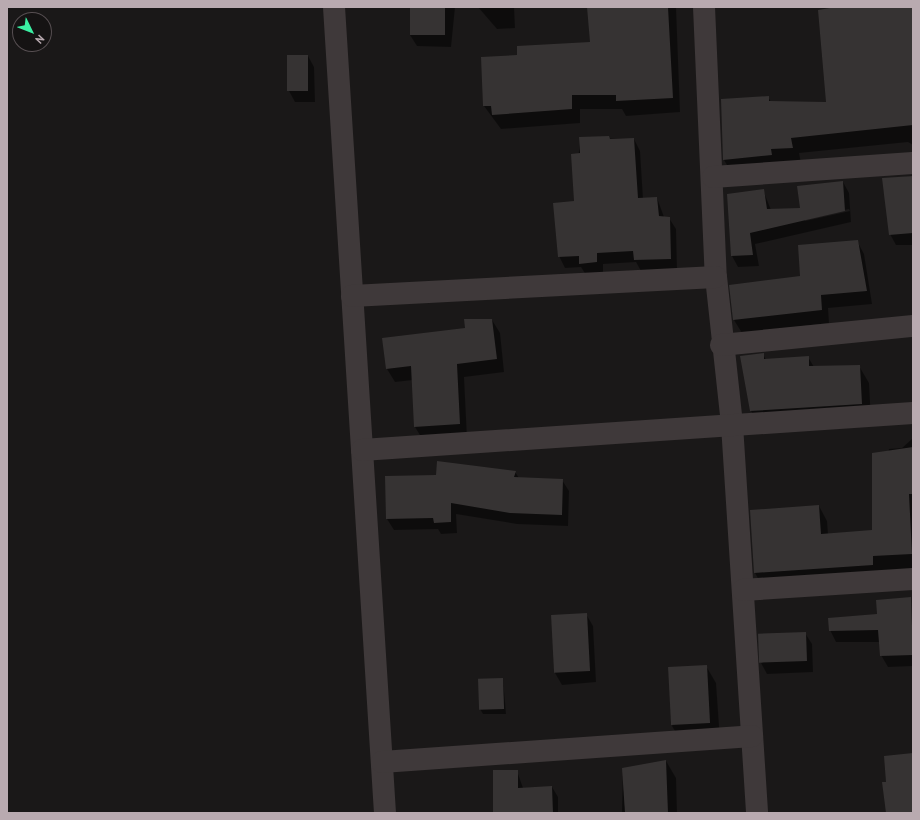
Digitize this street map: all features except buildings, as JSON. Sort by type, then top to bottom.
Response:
[{"type":"street","points":[[334,7],[385,813]]},
{"type":"street","points":[[704,7],[713,177],[716,277],[721,345],[732,425],[757,813]]},
{"type":"street","points":[[713,177],[913,163]]},
{"type":"street","points":[[352,296],[716,277]]},
{"type":"street","points":[[721,345],[913,326]]},
{"type":"street","points":[[362,450],[913,413]]},
{"type":"street","points":[[742,590],[913,579]]},
{"type":"street","points":[[382,762],[752,736]]}]
